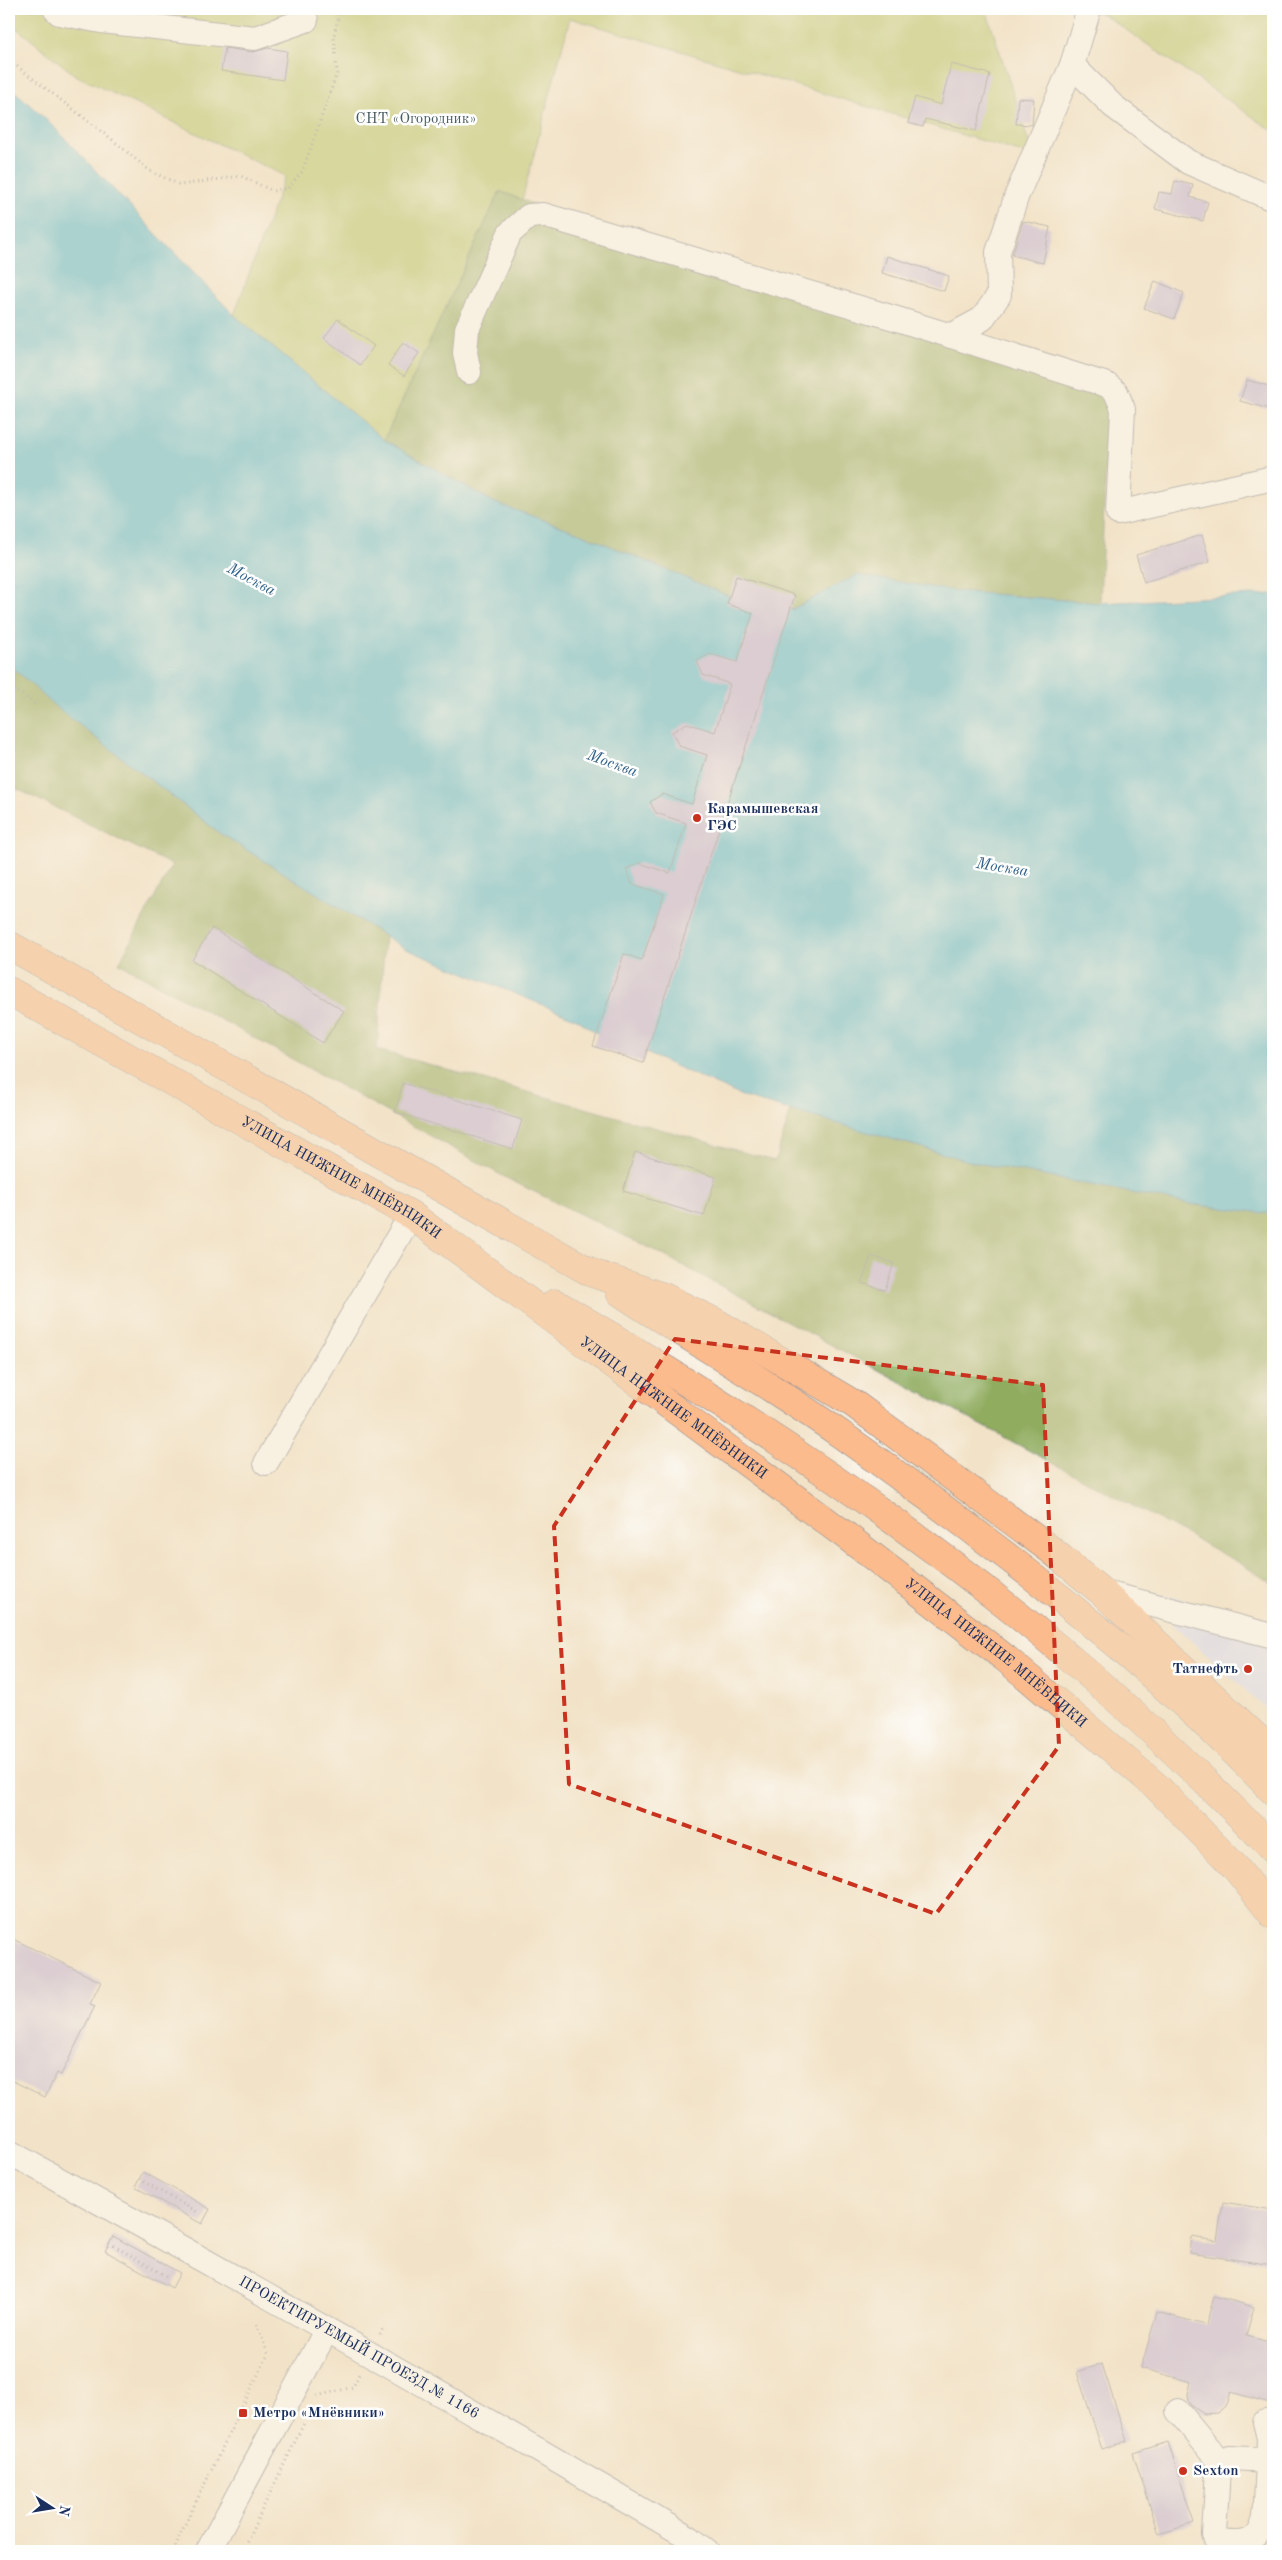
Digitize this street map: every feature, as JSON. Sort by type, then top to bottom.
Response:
[{"type":"main road","points":[[9,945],[592,1273],[835,1430],[1028,1573],[1162,1685],[1242,1758],[1273,1791]]},
{"type":"main road","name":"УЛИЦА НИЖНИЕ МНЁВНИКИ","points":[[9,991],[411,1215],[448,1240],[624,1374],[846,1535],[1005,1658],[1156,1786],[1235,1867],[1273,1915]]},
{"type":"main road","points":[[448,1240],[630,1346],[818,1466],[1005,1604],[1137,1718],[1215,1790],[1273,1849]]},
{"type":"main road","points":[[592,1273],[664,1297],[717,1323],[797,1368],[854,1404],[1052,1550],[1102,1592],[1273,1753]]},
{"type":"street","points":[[55,9],[59,13],[101,22],[255,38],[306,20]]},
{"type":"street","points":[[951,336],[982,319],[999,295],[998,252],[1017,195],[1072,65],[1089,9]]},
{"type":"street","points":[[1072,65],[1113,106],[1188,162],[1273,198]]},
{"type":"street","points":[[469,372],[465,352],[467,329],[510,232],[529,216],[544,215],[1100,382],[1116,392],[1123,409],[1118,513],[1273,478]]},
{"type":"street","points":[[266,1464],[411,1215]]},
{"type":"street","points":[[1102,1592],[1273,1636]]},
{"type":"street","name":"ПРОЕКТИРУЕМЫЙ ПРОЕЗД № 1166","points":[[9,2152],[269,2296],[326,2331],[556,2460],[690,2538],[706,2551]]},
{"type":"street","points":[[208,2551],[326,2331]]},
{"type":"street","points":[[1178,2411],[1222,2464]]},
{"type":"street","points":[[1265,2422],[1269,2434],[1270,2503],[1264,2524],[1257,2536],[1240,2543],[1214,2546],[1216,2476],[1222,2464],[1230,2458],[1268,2460]]},
{"type":"path","points":[[9,60],[109,136],[150,172],[180,185],[241,176],[273,191],[288,188],[302,172],[338,73],[334,36],[340,9]]},
{"type":"path","points":[[9,686],[35,704]]},
{"type":"path","points":[[139,2179],[199,2212]]},
{"type":"path","points":[[109,2244],[168,2277]]},
{"type":"path","points":[[172,2551],[268,2354],[264,2339],[256,2322]]},
{"type":"path","points":[[313,2404],[318,2395],[353,2387],[384,2328]]},
{"type":"path","points":[[242,2551],[309,2412]]},
{"type":"highlighted area","points":[[675,1339],[1043,1385],[1059,1746],[936,1914],[569,1784],[554,1526]]},
{"type":"shaded area","name":"Татнефть","points":[[1132,1587],[1273,1623],[1273,1715]]},
{"type":"green space","name":"СНТ «Огородник»","points":[[9,9],[986,9],[1033,156],[570,18],[522,200],[500,191],[384,440],[234,315],[285,176],[75,75],[9,22]]},
{"type":"green space","points":[[1081,9],[1273,9],[1273,131],[1103,14]]},
{"type":"green space","points":[[500,191],[545,209],[1109,390],[1100,603],[954,591],[857,575],[778,617],[577,532],[495,503],[384,440]]},
{"type":"green space","points":[[9,664],[55,706],[221,834],[385,936],[377,1050],[775,1161],[791,1110],[973,1162],[1190,1204],[1273,1214],[1273,1584],[1236,1561],[648,1247],[510,1180],[119,963],[172,865],[9,785]]},
{"type":"water","name":"Москва","points":[[9,86],[51,124],[234,315],[384,440],[495,503],[577,532],[778,617],[857,575],[954,591],[1100,603],[1273,594],[1273,1214],[1190,1204],[973,1162],[744,1097],[646,1053],[598,1034],[577,1019],[406,949],[221,834],[55,706],[9,664]]},
{"type":"building","points":[[225,48],[253,52],[268,48],[287,51],[283,80],[221,71]]},
{"type":"building","points":[[951,64],[990,74],[976,131],[925,119],[923,127],[908,123],[915,97],[941,105]]},
{"type":"building","points":[[1018,98],[1034,99],[1032,125],[1016,124]]},
{"type":"building","points":[[1175,181],[1193,185],[1190,197],[1208,202],[1203,221],[1155,209],[1159,192],[1172,194]]},
{"type":"building","points":[[1023,221],[1050,227],[1043,263],[1012,255]]},
{"type":"building","points":[[887,256],[949,276],[944,291],[882,273]]},
{"type":"building","points":[[1155,281],[1184,293],[1174,319],[1144,308]]},
{"type":"building","points":[[338,319],[374,346],[360,365],[324,338]]},
{"type":"building","points":[[403,342],[419,353],[404,376],[388,365]]},
{"type":"building","points":[[1247,380],[1273,387],[1273,410],[1240,401]]},
{"type":"building","points":[[1202,535],[1210,562],[1144,582],[1136,555]]},
{"type":"building","name":"Карамышевская ГЭС","points":[[736,576],[795,595],[643,1063],[593,1046],[624,954],[642,960],[664,894],[632,884],[626,869],[639,863],[670,873],[686,823],[656,813],[650,802],[662,794],[692,804],[707,755],[679,746],[672,732],[687,723],[715,732],[730,684],[703,675],[697,661],[710,654],[737,662],[753,613],[727,604]]},
{"type":"building","points":[[212,928],[344,1011],[323,1043],[192,960]]},
{"type":"building","points":[[403,1083],[522,1120],[513,1149],[395,1112]]},
{"type":"building","points":[[635,1152],[716,1177],[704,1216],[623,1191]]},
{"type":"building","points":[[871,1256],[894,1263],[885,1290],[862,1283]]},
{"type":"building","points":[[9,1937],[101,1982],[90,2004],[95,2006],[61,2075],[57,2073],[45,2097],[9,2079]]},
{"type":"building","points":[[143,2172],[210,2209],[202,2224],[135,2187]]},
{"type":"building","points":[[1223,2202],[1273,2210],[1273,2265],[1189,2253],[1191,2237],[1217,2241]]},
{"type":"building","points":[[113,2236],[180,2273],[172,2288],[105,2251]]},
{"type":"building","points":[[1214,2296],[1254,2307],[1246,2336],[1273,2343],[1273,2404],[1231,2392],[1227,2405],[1222,2410],[1217,2413],[1204,2414],[1192,2406],[1189,2401],[1188,2394],[1191,2382],[1141,2368],[1157,2312],[1206,2325]]},
{"type":"building","points":[[1102,2364],[1127,2441],[1102,2449],[1077,2372]]},
{"type":"building","points":[[1168,2442],[1194,2523],[1159,2534],[1133,2453]]},
{"type":"place","name":"Карамышевская ГЭС","points":[[697,818]]},
{"type":"place","name":"Татнефть","points":[[1248,1669]]},
{"type":"place","name":"Метро «Мнёвники»","points":[[243,2413]]},
{"type":"place","name":"Sexton","points":[[1183,2471]]}]
